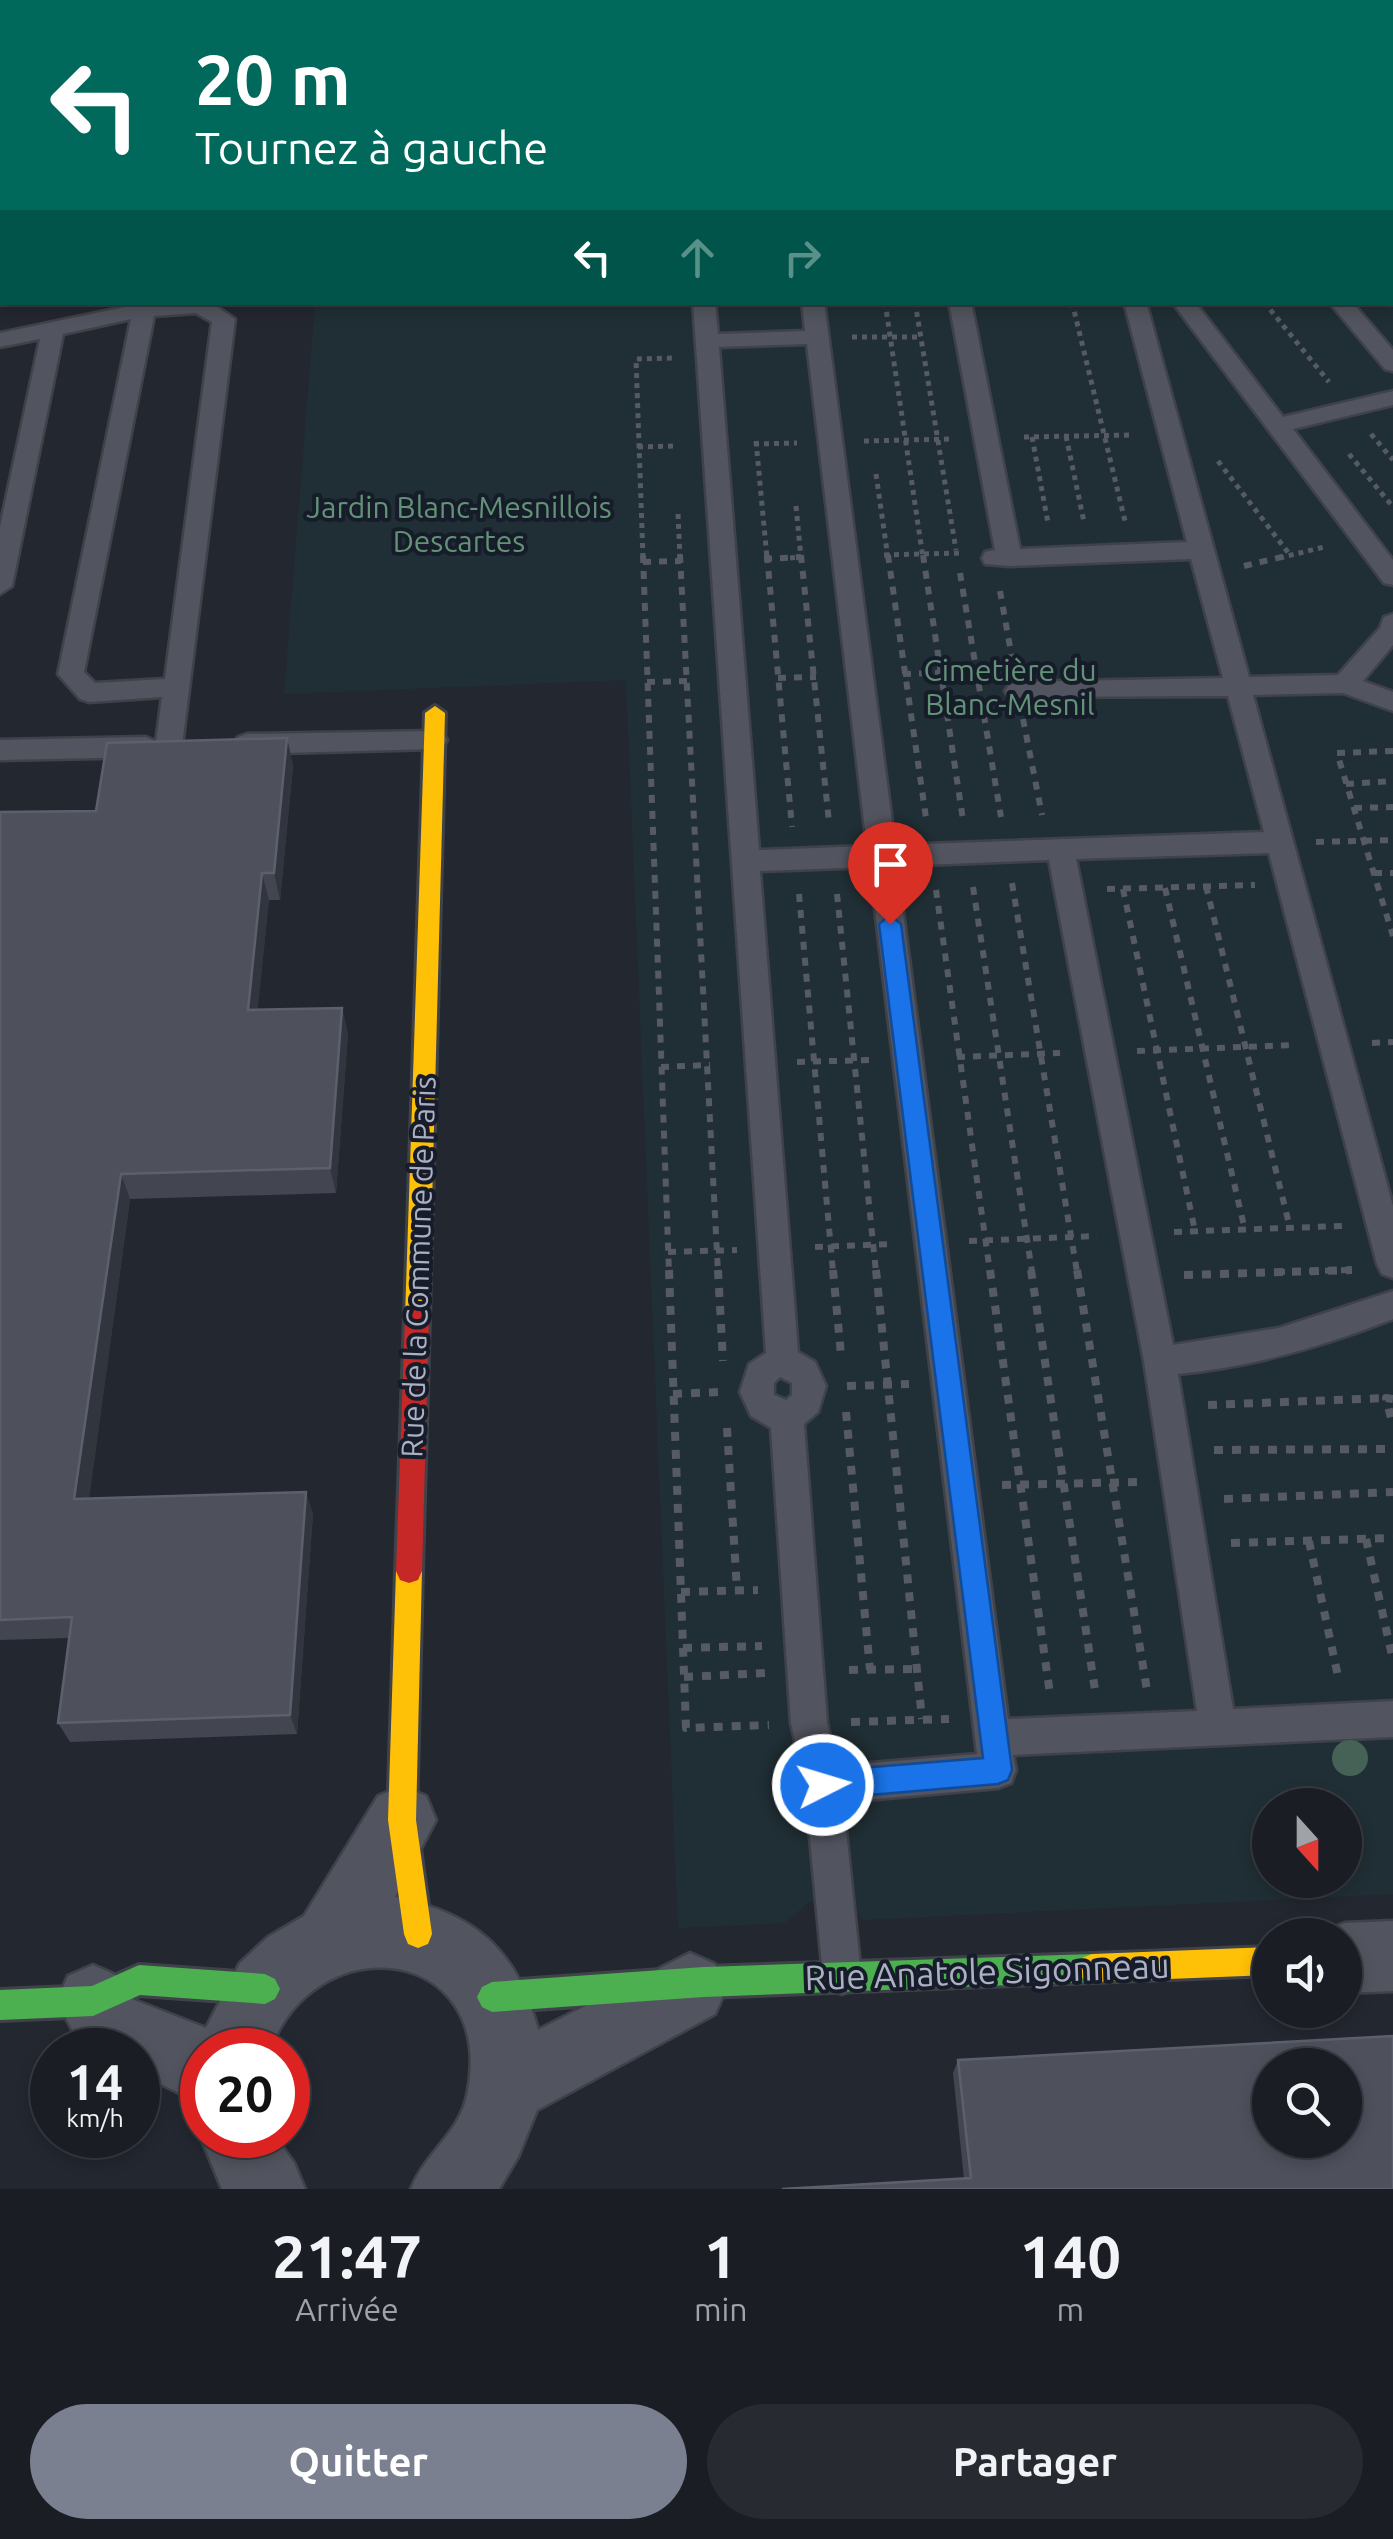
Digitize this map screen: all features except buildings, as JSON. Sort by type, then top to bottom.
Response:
[{"type":"street","name":"Rue de la Commune de Paris","points":[[418,1934],[402,1820],[434,727]]},
{"type":"street","name":"Rue de la Commune de Paris","points":[[329,1940],[402,1820]]},
{"type":"street","points":[[242,2028],[264,1988],[294,1960],[329,1940],[374,1930],[418,1934],[447,1948],[473,1969],[492,1997],[506,2039],[507,2086],[493,2133],[466,2174],[448,2189]]},
{"type":"street","points":[[1362,1957],[1393,1956]]},
{"type":"street","name":"Rue Anatole Sigonneau","points":[[492,1997],[842,1975],[1252,1961]]},
{"type":"street","points":[[0,2004],[93,2001],[139,1980],[264,1988]]},
{"type":"street","name":"Rue Anatole Sigonneau","points":[[507,2086],[704,1982]]},
{"type":"street","points":[[93,2001],[109,2026],[180,2054]]},
{"type":"street","points":[[245,2158],[268,2189]]},
{"type":"lane","points":[[704,305],[783,1364],[800,1368],[810,1380],[811,1396],[802,1408],[787,1414],[809,1723],[823,1785],[842,1975]]},
{"type":"lane","points":[[814,305],[998,1770],[823,1785]]},
{"type":"lane","points":[[961,305],[986,438],[1002,558],[1205,562]]},
{"type":"lane","points":[[1136,305],[1393,1264]]},
{"type":"lane","points":[[1185,305],[1393,577]]},
{"type":"lane","points":[[1343,305],[1393,364]]},
{"type":"lane","points":[[0,340],[144,310],[200,306],[224,318],[169,746]]},
{"type":"lane","points":[[144,310],[71,674],[89,694],[176,687]]},
{"type":"lane","points":[[0,586],[54,329]]},
{"type":"lane","points":[[707,349],[817,337]]},
{"type":"lane","points":[[1280,425],[1393,398]]},
{"type":"lane","points":[[1346,684],[1392,630],[1393,622]]},
{"type":"lane","points":[[1018,690],[1346,684],[1393,702]]},
{"type":"lane","points":[[0,750],[213,745],[434,727]]},
{"type":"lane","points":[[745,860],[1280,842]]},
{"type":"lane","points":[[1061,851],[1160,1361],[1218,1728]]},
{"type":"lane","points":[[1160,1361],[1218,1357],[1329,1332],[1393,1305]]},
{"type":"lane","points":[[991,1728],[1055,1735],[1393,1720]]},
{"type":"path","points":[[885,305],[1102,1733]]},
{"type":"path","points":[[915,305],[1154,1730]]},
{"type":"path","points":[[1073,305],[1125,522]]},
{"type":"path","points":[[1266,305],[1330,383]]},
{"type":"path","points":[[817,337],[966,335]]},
{"type":"path","points":[[857,337],[860,354]]},
{"type":"path","points":[[707,349],[669,358],[636,359],[686,1728],[922,1720],[991,1728]]},
{"type":"path","points":[[669,358],[670,376]]},
{"type":"path","points":[[869,424],[1055,1735]]},
{"type":"path","points":[[788,426],[792,462]]},
{"type":"path","points":[[755,427],[870,1670]]},
{"type":"path","points":[[674,428],[676,465]]},
{"type":"path","points":[[1368,430],[1393,460]]},
{"type":"path","points":[[638,446],[1170,434]]},
{"type":"path","points":[[1066,436],[1084,523]]},
{"type":"path","points":[[1032,437],[1048,524]]},
{"type":"path","points":[[1347,451],[1393,506]]},
{"type":"path","points":[[1212,453],[1290,556]]},
{"type":"path","points":[[796,500],[922,1720]]},
{"type":"path","points":[[678,504],[724,1374]]},
{"type":"path","points":[[1205,562],[1290,556],[1364,538]]},
{"type":"path","points":[[1393,751],[1337,754],[1393,936]]},
{"type":"path","points":[[1346,784],[1393,782]]},
{"type":"path","points":[[1354,808],[1393,807]]},
{"type":"path","points":[[1280,842],[1393,840]]},
{"type":"path","points":[[1374,873],[1393,872]]},
{"type":"path","points":[[1068,890],[1291,884]]},
{"type":"path","points":[[1206,886],[1290,1228]]},
{"type":"path","points":[[1123,888],[1195,1231]]},
{"type":"path","points":[[1166,888],[1245,1230]]},
{"type":"path","points":[[1383,904],[1393,904]]},
{"type":"path","points":[[661,1067],[1393,1042]]},
{"type":"path","points":[[668,1252],[1382,1224]]},
{"type":"path","points":[[1144,1277],[1355,1270]]},
{"type":"path","points":[[844,1386],[947,1382]]},
{"type":"path","points":[[1168,1406],[1390,1399],[1393,1426]]},
{"type":"path","points":[[726,1411],[737,1590]]},
{"type":"path","points":[[961,1486],[1178,1477],[1393,1449]]},
{"type":"path","points":[[1178,1477],[1393,1492]]},
{"type":"path","points":[[1189,1545],[1393,1538]]},
{"type":"path","points":[[1366,1539],[1393,1660]]},
{"type":"path","points":[[1308,1541],[1348,1722]]},
{"type":"path","points":[[681,1592],[800,1589]]},
{"type":"path","points":[[683,1648],[804,1646]]},
{"type":"green space","name":"Cimetière du Blanc-Mesnil","points":[[315,305],[1393,305],[1393,1894],[1362,1896],[1362,1788],[1252,1788],[1252,1898],[1312,1898],[864,1920],[843,1900],[809,1902],[785,1923],[678,1928],[626,680],[284,694]]},
{"type":"traffic: fast","points":[[492,1997],[704,1982],[1092,1968]]},
{"type":"traffic: fast","points":[[0,2005],[93,2001],[139,1980],[265,1989]]},
{"type":"traffic: slow","points":[[417,1317],[435,713]]},
{"type":"traffic: slow","points":[[409,1571],[402,1820],[418,1934]]},
{"type":"traffic: slow","points":[[1092,1968],[1252,1962]]},
{"type":"traffic: jam","points":[[409,1571],[417,1317]]},
{"type":"route","points":[[823,1785],[998,1770],[890,924]]},
{"type":"park label","name":"Jardin Blanc-Mesnillois Descartes","points":[[459,524]]}]
